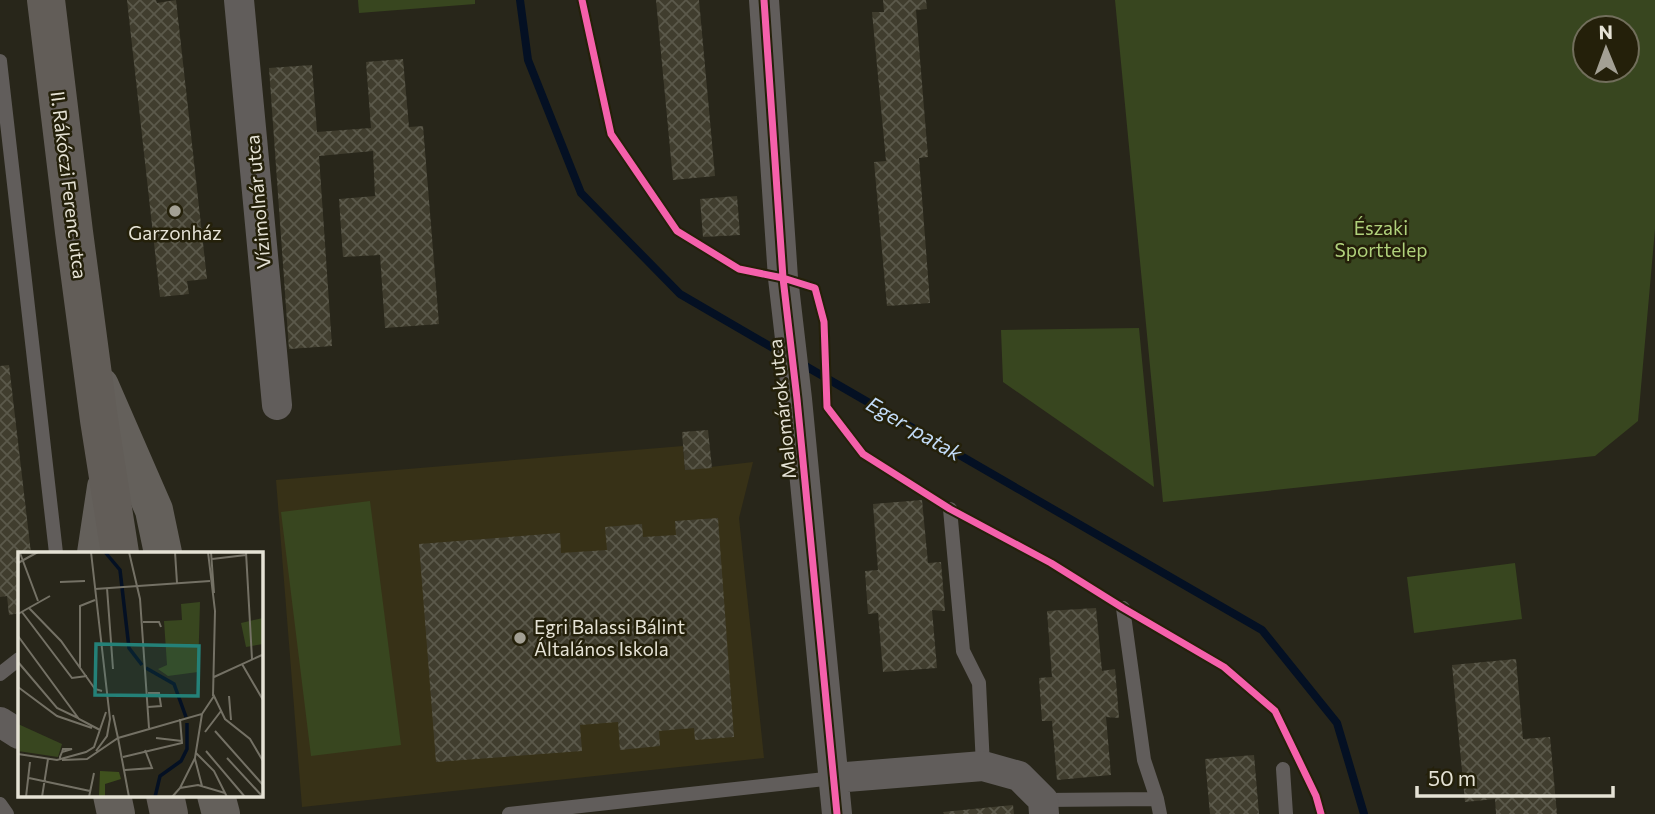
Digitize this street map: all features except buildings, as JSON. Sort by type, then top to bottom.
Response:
[{"type":"main road","name":"II. Rákóczi Ferenc utca","points":[[46,0],[74,232],[120,552]]},
{"type":"main road","name":"II. Rákóczi Ferenc utca","points":[[93,370],[154,510],[163,552]]},
{"type":"main road","name":"II. Rákóczi Ferenc utca","points":[[96,552],[108,475]]},
{"type":"main road","points":[[112,796],[116,814]]},
{"type":"main road","points":[[165,796],[169,814]]},
{"type":"main road","points":[[216,796],[221,814]]},
{"type":"street","name":"Vízimolnár utca","points":[[239,0],[276,405]]},
{"type":"street","name":"Malomárok utca","points":[[764,0],[785,284],[837,814]]},
{"type":"street","points":[[0,722],[18,733]]},
{"type":"street","points":[[834,778],[983,766],[1019,776],[1044,807]]},
{"type":"lane","points":[[0,61],[56,552]]},
{"type":"lane","points":[[950,509],[963,651],[979,683],[983,766]]},
{"type":"lane","points":[[1044,807],[1158,807],[1144,760],[1122,608]]},
{"type":"lane","points":[[0,674],[18,660]]},
{"type":"lane","points":[[1283,769],[1286,814]]},
{"type":"lane","points":[[509,814],[834,778]]},
{"type":"lane","points":[[0,804],[7,814]]},
{"type":"shaded area","name":"Egri Balassi Bálint Általános Iskola","points":[[683,446],[685,470],[753,462],[739,518],[764,758],[302,807],[276,480]]},
{"type":"green space","points":[[358,0],[475,0],[475,4],[359,13]]},
{"type":"green space","name":"Északi Sporttelep","points":[[1115,0],[1655,0],[1655,229],[1638,421],[1595,456],[1163,502]]},
{"type":"green space","points":[[1139,328],[1154,487],[1003,382],[1001,330]]},
{"type":"green space","points":[[370,501],[401,745],[311,756],[281,512]]},
{"type":"green space","points":[[1515,563],[1522,619],[1414,633],[1407,577]]},
{"type":"waterway","name":"Eger-patak","points":[[520,0],[528,60],[581,193],[680,294],[785,355]]},
{"type":"waterway","name":"Eger-patak","points":[[802,364],[1262,630],[1337,723],[1364,814]]},
{"type":"cycle path","points":[[582,0],[611,134],[677,231],[739,269],[815,288],[824,322],[827,407],[863,454],[950,509],[1051,563],[1224,667],[1275,711],[1316,796],[1321,814]]},
{"type":"cycle path","points":[[764,0],[783,278],[837,814]]},
{"type":"place","name":"Garzonház","points":[[175,211]]},
{"type":"place","name":"Egri Balassi Bálint Általános Iskola","points":[[520,638]]}]
